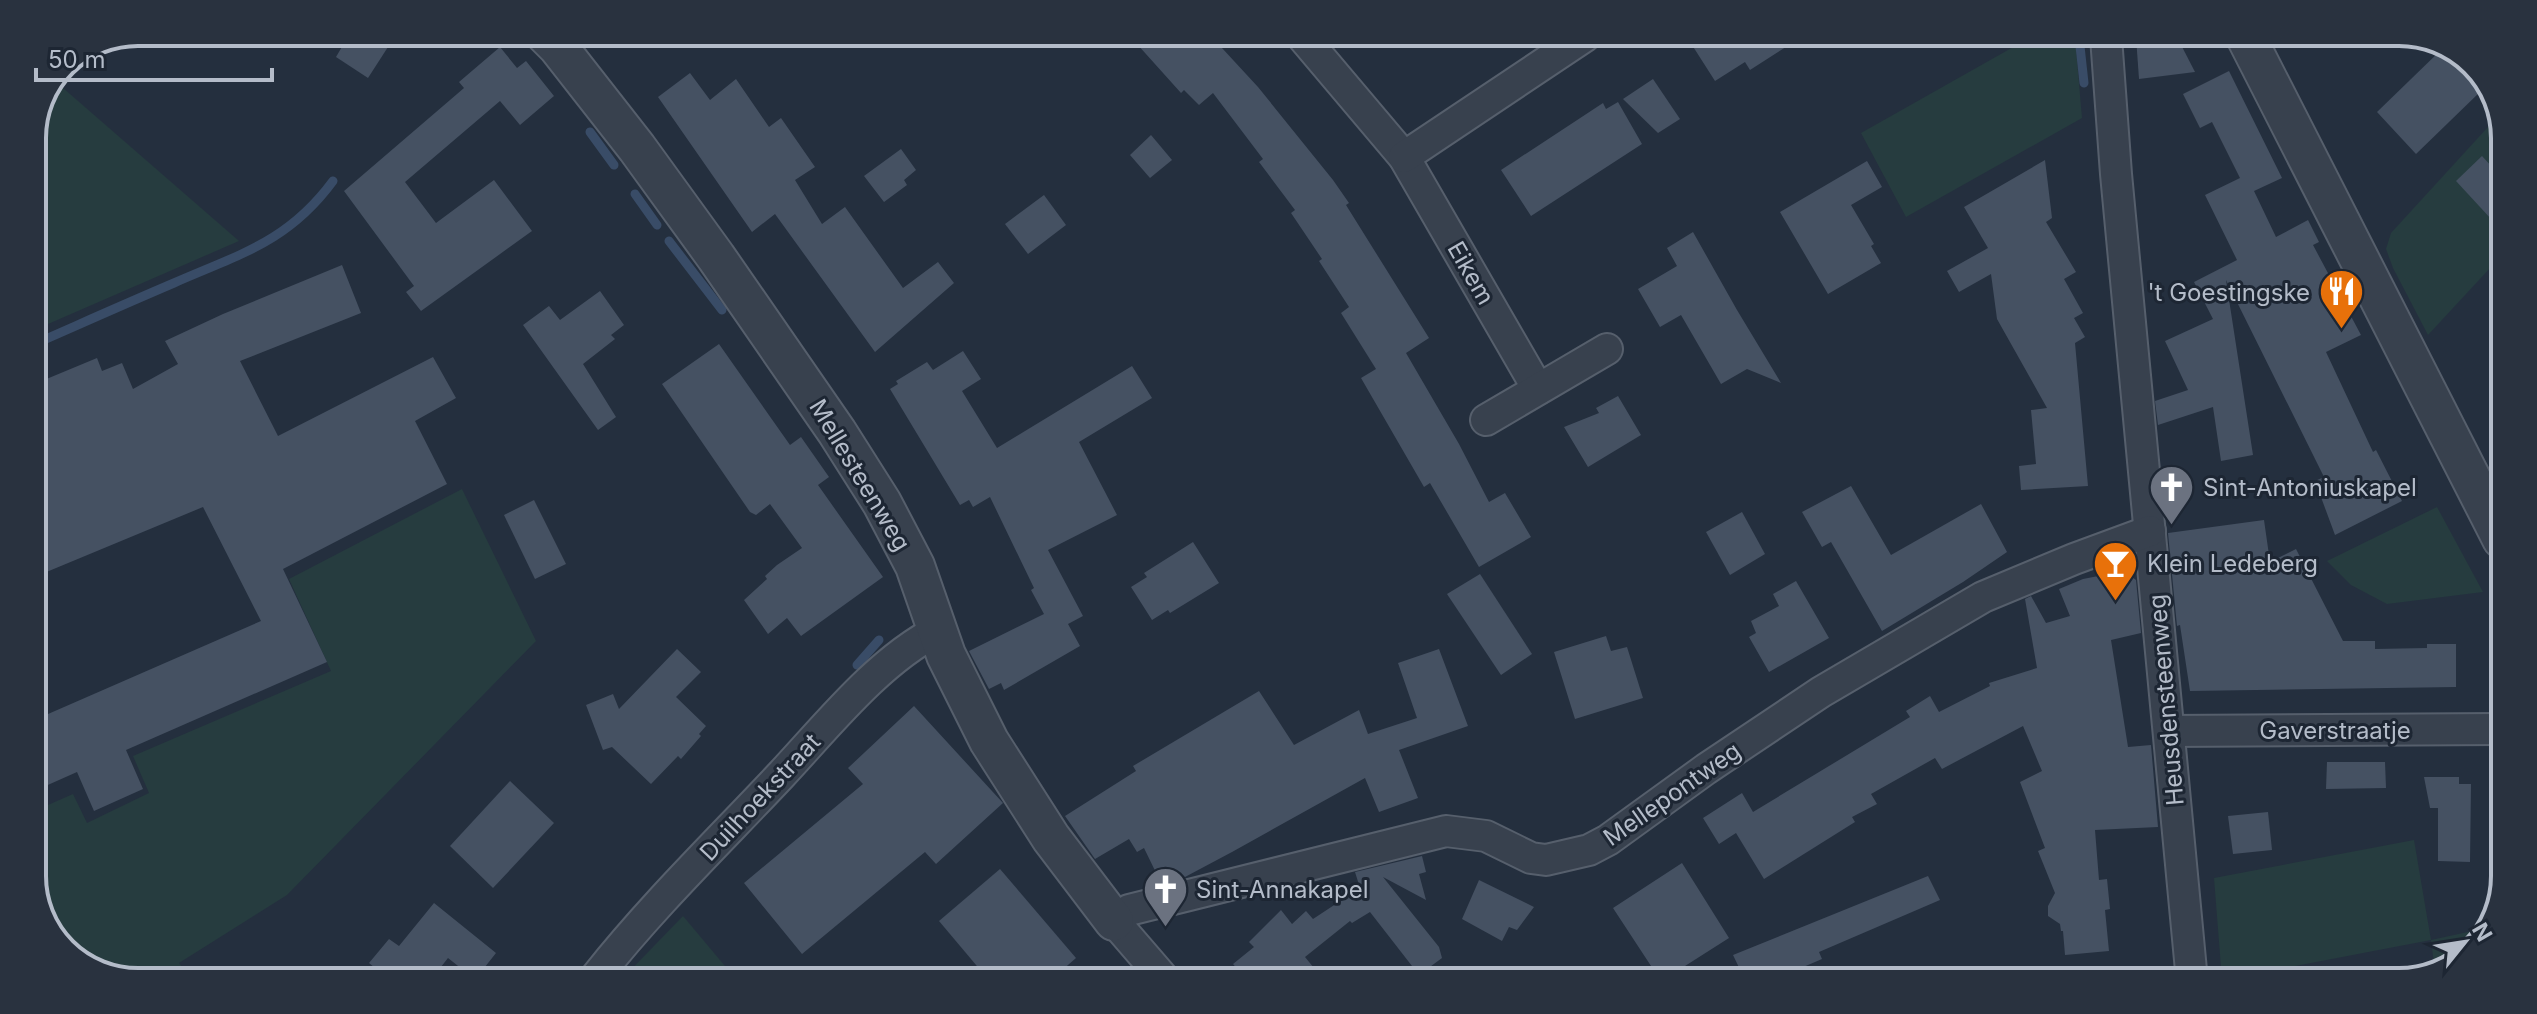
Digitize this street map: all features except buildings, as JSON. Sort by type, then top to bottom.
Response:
[{"type":"street","name":"Mellesteenweg","points":[[557,46],[637,148],[837,432],[882,503],[915,566],[946,655],[989,741],[1051,838],[1114,921],[1155,968]]},
{"type":"street","name":"Eikem","points":[[1310,46],[1404,157],[1538,389]]},
{"type":"street","points":[[1404,157],[1570,46]]},
{"type":"street","name":"Heusdensteenweg","points":[[2107,46],[2191,968]]},
{"type":"street","points":[[2251,46],[2491,517]]},
{"type":"street","points":[[1486,420],[1607,349]]},
{"type":"street","name":"Mellepontweg","points":[[1114,921],[1129,910],[1446,831],[1486,836],[1531,858],[1546,860],[1589,850],[1620,832],[1706,769],[1821,692],[1983,597],[2150,531]]},
{"type":"street","name":"Duilhoekstraat","points":[[604,968],[843,710],[905,649],[937,631]]},
{"type":"street","name":"Gaverstraatje","points":[[2169,731],[2491,729]]},
{"type":"green space","points":[[2015,46],[2076,46],[2082,118],[1906,217],[1861,133]]},
{"type":"green space","points":[[62,87],[239,241],[46,325],[46,138],[53,103]]},
{"type":"green space","points":[[2490,125],[2491,267],[2428,335],[2386,249],[2391,233]]},
{"type":"green space","points":[[462,489],[536,641],[287,895],[179,963],[183,968],[120,966],[97,958],[65,932],[51,905],[46,882],[46,806],[73,794],[87,823],[149,793],[133,756],[331,671],[289,579]]},
{"type":"green space","points":[[2437,507],[2483,592],[2387,604],[2351,585],[2327,561]]},
{"type":"green space","points":[[2414,840],[2431,940],[2285,968],[2221,968],[2214,878]]},
{"type":"green space","points":[[683,916],[727,968],[633,968]]},
{"type":"green space","points":[[2473,931],[2460,945],[2434,961],[2431,940]]},
{"type":"waterway","points":[[2080,46],[2084,83]]},
{"type":"waterway","points":[[590,132],[614,165]]},
{"type":"waterway","points":[[46,339],[261,244],[298,219],[333,181]]},
{"type":"waterway","points":[[635,194],[657,225]]},
{"type":"waterway","points":[[669,241],[722,310]]},
{"type":"waterway","points":[[857,665],[879,640]]},
{"type":"place","name":"'t Goestingske","points":[[2341,331]]},
{"type":"place","name":"Sint-Antoniuskapel","points":[[2172,526]]},
{"type":"place","name":"Klein Ledeberg","points":[[2116,602]]},
{"type":"place","name":"Sint-Annakapel","points":[[1165,928]]}]
